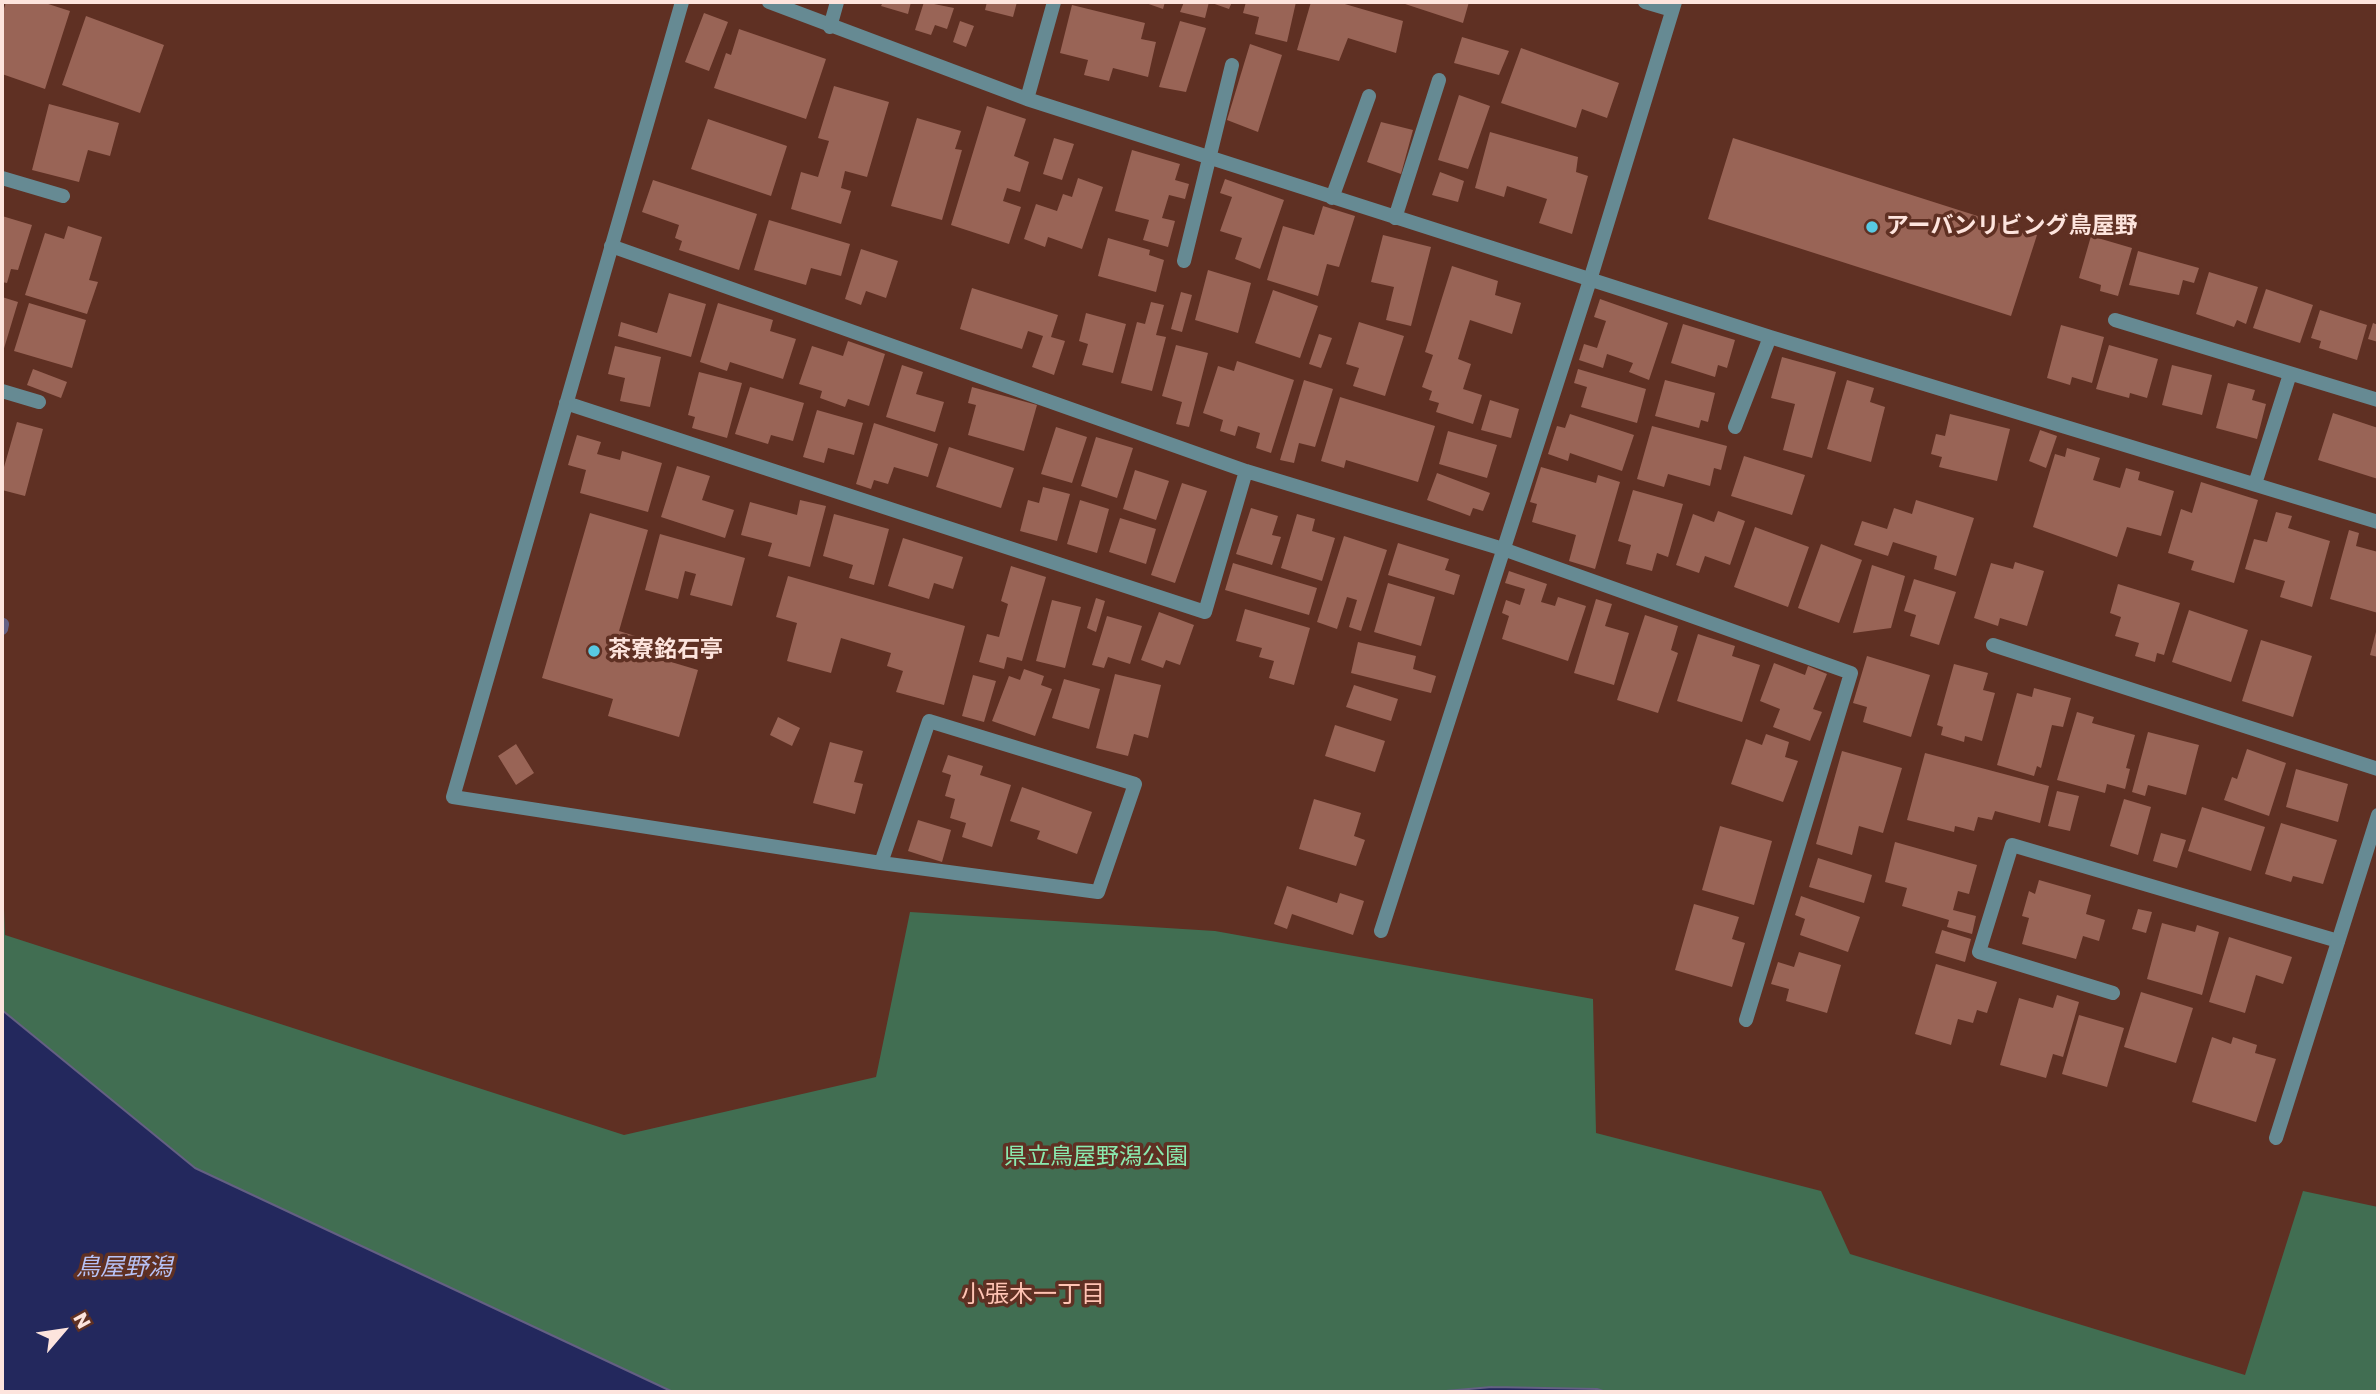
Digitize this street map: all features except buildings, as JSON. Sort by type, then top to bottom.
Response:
[{"type":"street","points":[[682,2],[453,797],[881,863],[1098,892],[1135,784],[929,721],[881,863]]},
{"type":"street","points":[[769,2],[1027,99],[1332,198],[1770,337],[2378,522]]},
{"type":"street","points":[[830,27],[837,2]]},
{"type":"street","points":[[1027,99],[1054,2]]},
{"type":"street","points":[[1381,931],[1590,280],[1673,6],[1645,2]]},
{"type":"street","points":[[1184,261],[1231,65]]},
{"type":"street","points":[[1395,218],[1439,80]]},
{"type":"street","points":[[1332,198],[1369,96]]},
{"type":"street","points":[[2,178],[62,196]]},
{"type":"street","points":[[611,246],[1246,471],[1503,549],[1851,673],[1746,1020]]},
{"type":"street","points":[[2115,320],[2378,400]]},
{"type":"street","points":[[1735,427],[1770,337]]},
{"type":"street","points":[[2255,484],[2290,373]]},
{"type":"street","points":[[2,391],[39,402]]},
{"type":"street","points":[[566,403],[1205,612],[1246,471]]},
{"type":"street","points":[[1993,645],[2378,769]]},
{"type":"street","points":[[2276,1138],[2378,815]]},
{"type":"street","points":[[2113,993],[1979,952],[2012,845],[2338,941]]},
{"type":"green space","name":"県立鳥屋野潟公園","points":[[2,856],[5,935],[624,1135],[876,1077],[910,912],[1215,931],[1593,999],[1596,1133],[1821,1191],[1850,1254],[2245,1375],[2303,1191],[2378,1207],[2378,1392],[1606,1392],[1492,1387],[1434,1392],[656,1392],[195,1168],[2,1010]]},
{"type":"water","name":"鳥屋野潟","points":[[2,1010],[195,1168],[673,1392],[2,1392]]},
{"type":"water","points":[[1492,1387],[1597,1389],[1606,1392],[1434,1392]]},
{"type":"waterway","points":[[2,629],[3,624]]},
{"type":"place","name":"アーバンリビング鳥屋野","points":[[1872,227]]},
{"type":"place","name":"茶寮銘石亭","points":[[594,651]]},
{"type":"district","name":"小張木一丁目","points":[[1033,1296]]}]
